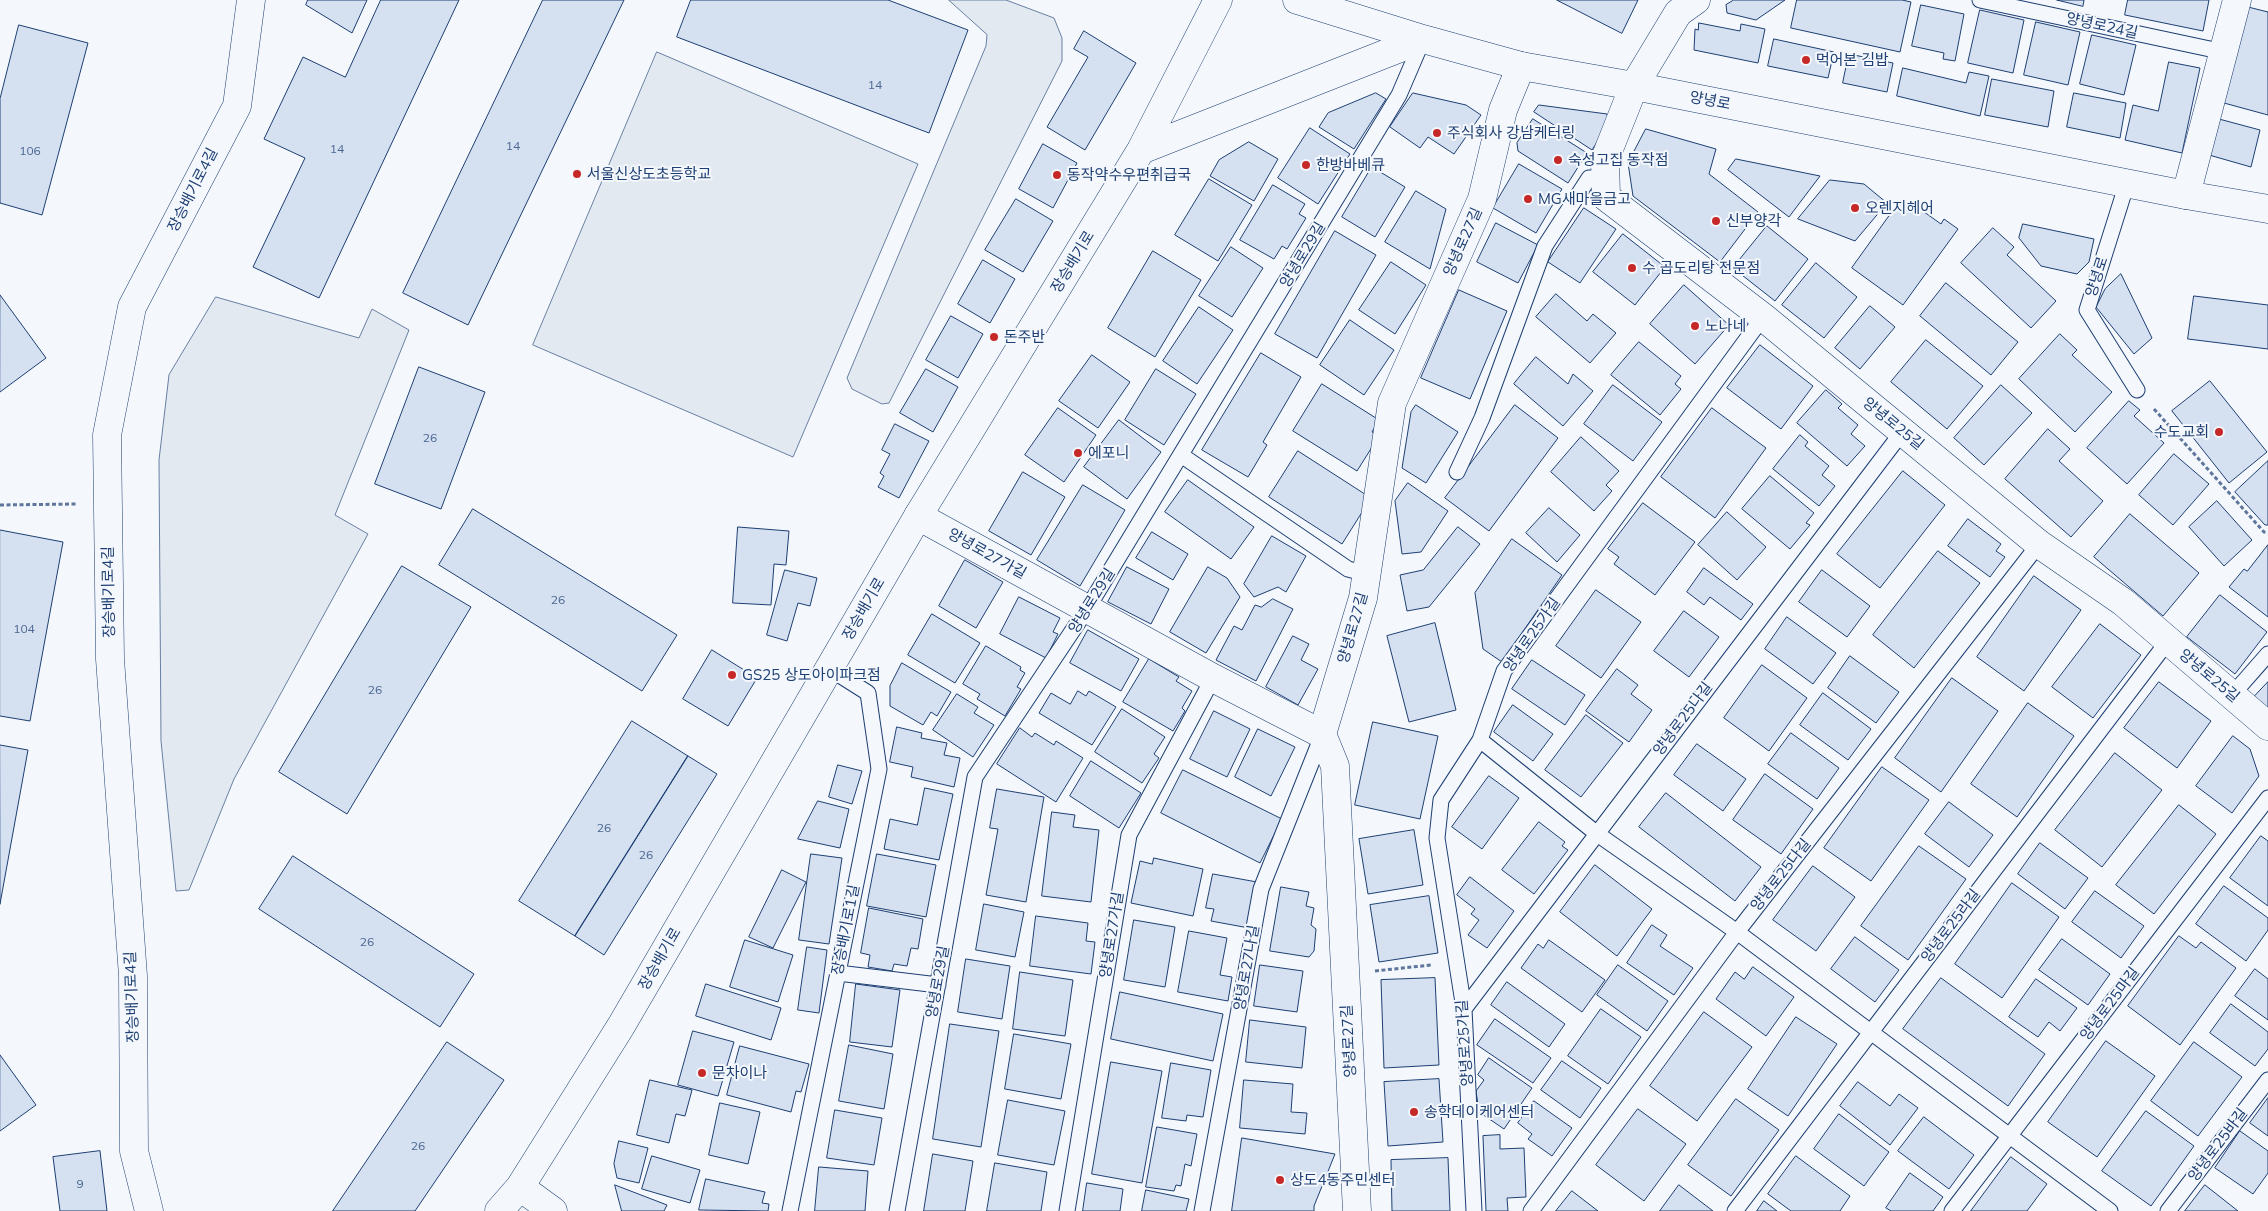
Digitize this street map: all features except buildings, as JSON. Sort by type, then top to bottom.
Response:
[{"type":"street","name":"장승배기로4길","points":[[149,1211],[134,1151],[133,976],[110,659],[107,435],[132,307],[237,106],[251,0]]},
{"type":"street","name":"장승배기로","points":[[499,1211],[520,1188],[621,1026],[918,516],[1141,150],[1218,0]]},
{"type":"street","name":"양녕로","points":[[1297,0],[1423,39],[1520,66],[1634,86],[2186,195],[2268,209]]},
{"type":"street","name":"양녕로25길","points":[[1696,0],[1678,13],[1634,86],[1605,159],[1606,197],[1763,318],[2039,544],[2123,602],[2268,726]]},
{"type":"street","points":[[2186,195],[2237,0]]},
{"type":"street","points":[[1141,150],[1423,39]]},
{"type":"street","name":"양녕로27길","points":[[1357,1211],[1335,766],[1322,734],[1363,598],[1392,403],[1482,199],[1503,110],[1520,66]]},
{"type":"street","name":"양녕로27가길","points":[[918,516],[1213,678],[1322,734]]},
{"type":"street","points":[[520,1188],[553,1211]]},
{"type":"lane","name":"양녕로24길","points":[[1980,0],[2224,52]]},
{"type":"lane","name":"양녕로29길","points":[[897,1211],[975,777],[1087,609],[1181,456],[1399,95],[1423,39]]},
{"type":"lane","points":[[1457,472],[1482,418],[1545,246],[1589,178],[1606,178]]},
{"type":"lane","name":"양녕로","points":[[2127,183],[2087,310],[2137,390]]},
{"type":"lane","name":"양녕로25가길","points":[[1474,1211],[1464,1009],[1437,838],[1441,800],[1480,740],[1504,671],[1763,318]]},
{"type":"lane","name":"양녕로25나길","points":[[1464,1009],[1903,431]]},
{"type":"lane","points":[[1181,456],[1348,569],[1367,574]]},
{"type":"lane","name":"양녕로25다길","points":[[1531,1211],[1737,932],[2039,544]]},
{"type":"lane","name":"양녕로25라길","points":[[1735,1211],[2168,641]]},
{"type":"lane","points":[[2232,695],[2268,654]]},
{"type":"lane","name":"장승배기로1길","points":[[790,1211],[879,769],[868,692],[830,669]]},
{"type":"lane","name":"양녕로27가길","points":[[1067,1211],[1129,835],[1213,678]]},
{"type":"lane","name":"양녕로27나길","points":[[1202,1211],[1261,889],[1322,734]]},
{"type":"lane","points":[[1480,740],[1596,833],[1737,932],[2110,1211]]},
{"type":"lane","name":"양녕로25마길","points":[[1952,1211],[2268,798]]},
{"type":"lane","points":[[838,973],[938,986]]},
{"type":"lane","name":"양녕로25바길","points":[[2168,1211],[2268,1080]]},
{"type":"path","points":[[2137,390],[2264,532],[2268,532]]},
{"type":"path","points":[[0,505],[108,504]]},
{"type":"path","points":[[1346,974],[1456,962]]},
{"type":"shaded area","points":[[949,0],[1006,0],[1054,18],[1062,38],[1062,61],[889,403],[882,404],[852,389],[847,378],[986,46],[987,35]]},
{"type":"shaded area","points":[[657,52],[918,164],[793,457],[533,345]]},
{"type":"shaded area","points":[[216,297],[359,338],[372,309],[409,330],[335,515],[368,534],[234,779],[189,890],[176,891],[161,741],[159,460],[169,375]]},
{"type":"place","name":"먹어본 김밥","points":[[1806,60]]},
{"type":"place","name":"주식회사 강남케터링","points":[[1437,133]]},
{"type":"place","name":"숙성고집 동작점","points":[[1558,160]]},
{"type":"place","name":"한방바베큐","points":[[1306,165]]},
{"type":"place","name":"서울신상도초등학교","points":[[577,174]]},
{"type":"place","name":"동작약수우편취급국","points":[[1057,175]]},
{"type":"place","name":"MG새마을금고","points":[[1528,199]]},
{"type":"place","name":"오렌지헤어","points":[[1855,208]]},
{"type":"place","name":"신부양각","points":[[1716,221]]},
{"type":"place","name":"수 곱도리탕 전문점","points":[[1632,268]]},
{"type":"place","name":"노나네","points":[[1695,326]]},
{"type":"place","name":"돈주반","points":[[994,337]]},
{"type":"place","name":"수도교회","points":[[2219,432]]},
{"type":"place","name":"에포니","points":[[1078,453]]},
{"type":"place","name":"GS25 상도아이파크점","points":[[732,675]]},
{"type":"place","name":"문차이나","points":[[702,1073]]},
{"type":"place","name":"송학데이케어센터","points":[[1414,1112]]},
{"type":"place","name":"상도4동주민센터","points":[[1280,1180]]}]
